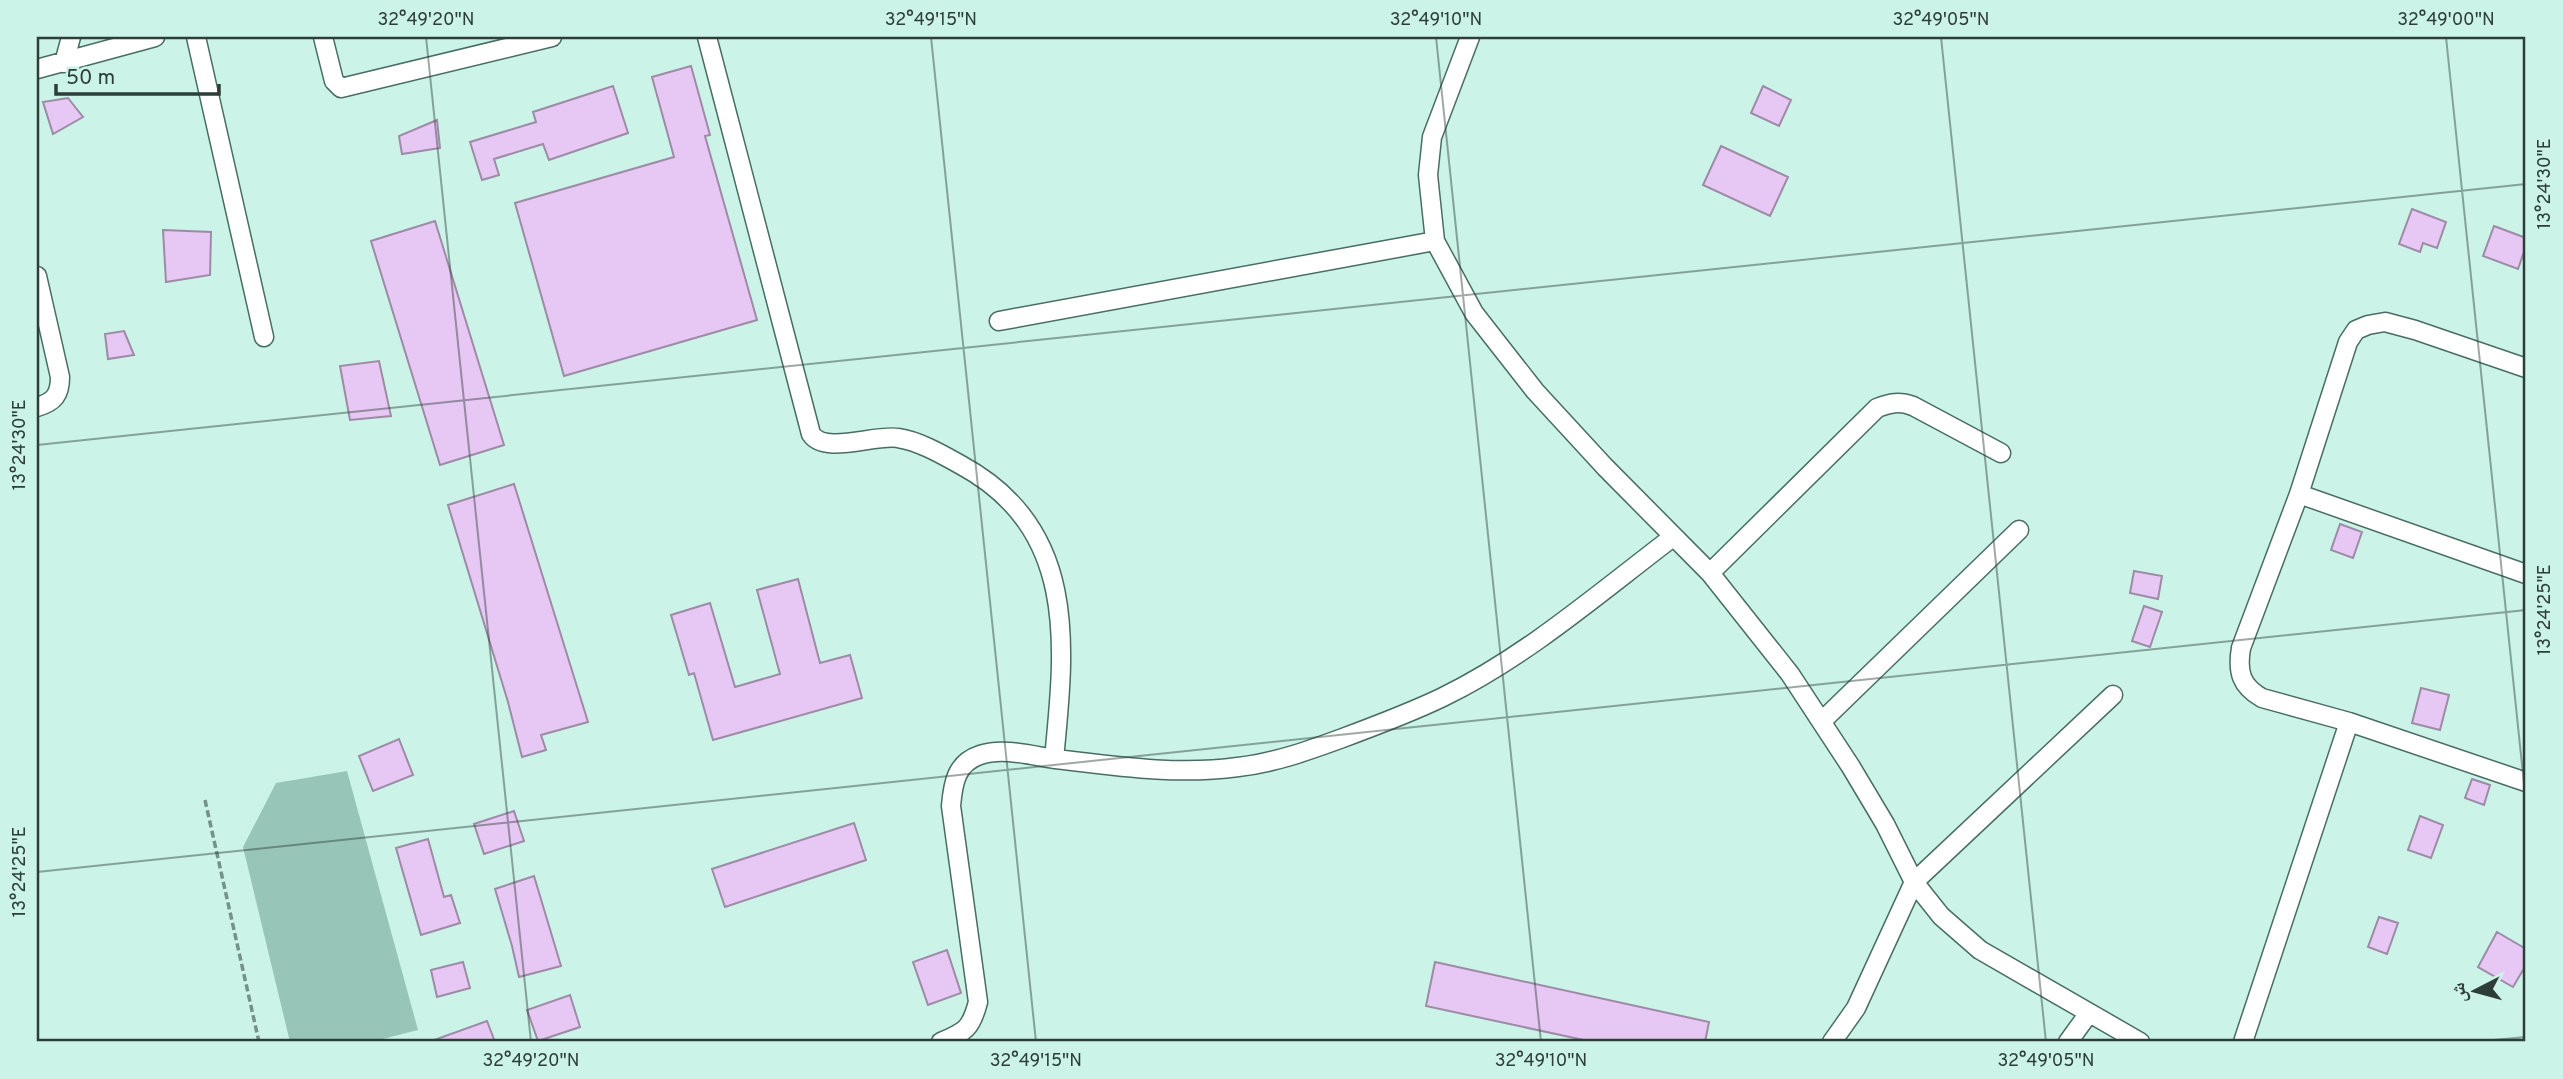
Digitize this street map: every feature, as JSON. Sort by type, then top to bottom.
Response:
[{"type":"street","points":[[64,63],[71,37]]},
{"type":"street","points":[[37,69],[155,37]]},
{"type":"street","points":[[196,37],[264,337]]},
{"type":"street","points":[[323,37],[334,82],[341,88],[552,37]]},
{"type":"street","points":[[708,37],[811,434],[815,440],[828,444],[897,438],[938,453],[978,475],[1007,499],[1035,534],[1052,569],[1060,608],[1061,680],[1054,759]]},
{"type":"street","points":[[1470,37],[1432,137],[1427,175],[1435,241],[1474,313],[1535,391],[1710,573],[1790,674],[1885,824],[1914,882],[1941,916],[1980,950],[2140,1042]]},
{"type":"street","points":[[999,321],[1435,241]]},
{"type":"street","points":[[37,276],[60,377],[60,388],[54,399],[37,407]]},
{"type":"street","points":[[2526,368],[2385,322],[2356,330],[2348,342],[2299,494],[2241,648],[2238,664],[2241,679],[2249,691],[2262,698],[2348,722],[2526,782]]},
{"type":"street","points":[[1710,573],[1877,408],[1884,405],[1903,402],[1913,406],[2001,453]]},
{"type":"street","points":[[2299,494],[2526,574]]},
{"type":"street","points":[[1822,721],[2019,530]]},
{"type":"street","points":[[941,1042],[963,1032],[971,1024],[978,1002],[951,806],[953,782],[958,771],[967,762],[981,754],[1003,752],[1187,772],[1238,768],[1273,761],[1388,722],[1444,696],[1505,662],[1574,614],[1673,537]]},
{"type":"street","points":[[1832,1042],[1856,1008],[1914,882],[2113,695]]},
{"type":"street","points":[[2242,1042],[2279,937],[2348,722]]},
{"type":"street","points":[[2068,1042],[2089,1013]]},
{"type":"path","points":[[205,800],[259,1042]]},
{"type":"green space","points":[[347,771],[418,1030],[371,1042],[290,1042],[243,847],[276,783]]},
{"type":"building","points":[[691,66],[710,135],[705,136],[757,320],[564,376],[515,203],[674,157],[652,77]]},
{"type":"building","points":[[613,86],[628,133],[549,160],[543,144],[494,159],[499,175],[482,180],[470,142],[536,122],[533,112]]},
{"type":"building","points":[[1763,86],[1791,100],[1779,126],[1751,113]]},
{"type":"building","points":[[68,98],[83,117],[53,134],[43,102]]},
{"type":"building","points":[[437,120],[440,148],[402,154],[399,136]]},
{"type":"building","points":[[1721,146],[1788,177],[1770,216],[1703,185]]},
{"type":"building","points":[[2412,209],[2446,222],[2437,248],[2423,243],[2420,252],[2399,244]]},
{"type":"building","points":[[435,221],[504,445],[440,465],[371,241]]},
{"type":"building","points":[[2494,226],[2526,238],[2518,269],[2483,256]]},
{"type":"building","points":[[163,230],[211,232],[210,275],[166,282]]},
{"type":"building","points":[[124,331],[134,355],[108,359],[105,334]]},
{"type":"building","points":[[379,361],[391,416],[350,420],[340,366]]},
{"type":"building","points":[[514,484],[588,722],[541,735],[546,750],[522,757],[448,505]]},
{"type":"building","points":[[2340,524],[2362,532],[2353,558],[2331,550]]},
{"type":"building","points":[[2134,571],[2162,576],[2158,599],[2130,593]]},
{"type":"building","points":[[798,579],[820,663],[850,655],[862,698],[713,740],[694,673],[689,675],[671,615],[710,603],[735,687],[780,674],[757,590]]},
{"type":"building","points":[[2144,606],[2162,612],[2150,647],[2132,641]]},
{"type":"building","points":[[2421,688],[2449,695],[2440,730],[2412,723]]},
{"type":"building","points":[[399,739],[413,775],[373,791],[359,756]]},
{"type":"building","points":[[2472,779],[2490,785],[2484,805],[2465,798]]},
{"type":"building","points":[[514,811],[524,841],[484,854],[474,824]]},
{"type":"building","points":[[2420,816],[2443,825],[2431,858],[2408,850]]},
{"type":"building","points":[[854,823],[866,860],[725,907],[712,869]]},
{"type":"building","points":[[428,839],[444,897],[451,895],[460,923],[421,935],[396,848]]},
{"type":"building","points":[[534,876],[561,966],[519,977],[495,889]]},
{"type":"building","points":[[2379,917],[2398,923],[2387,954],[2368,947]]},
{"type":"building","points":[[2497,932],[2526,949],[2526,965],[2513,987],[2478,967]]},
{"type":"building","points":[[947,950],[961,993],[928,1005],[913,962]]},
{"type":"building","points":[[463,962],[470,988],[437,997],[431,970]]},
{"type":"building","points":[[1435,962],[1709,1022],[1705,1042],[1593,1042],[1426,1006]]},
{"type":"building","points":[[570,995],[580,1027],[538,1041],[527,1010]]},
{"type":"building","points":[[487,1021],[495,1042],[434,1040]]}]
